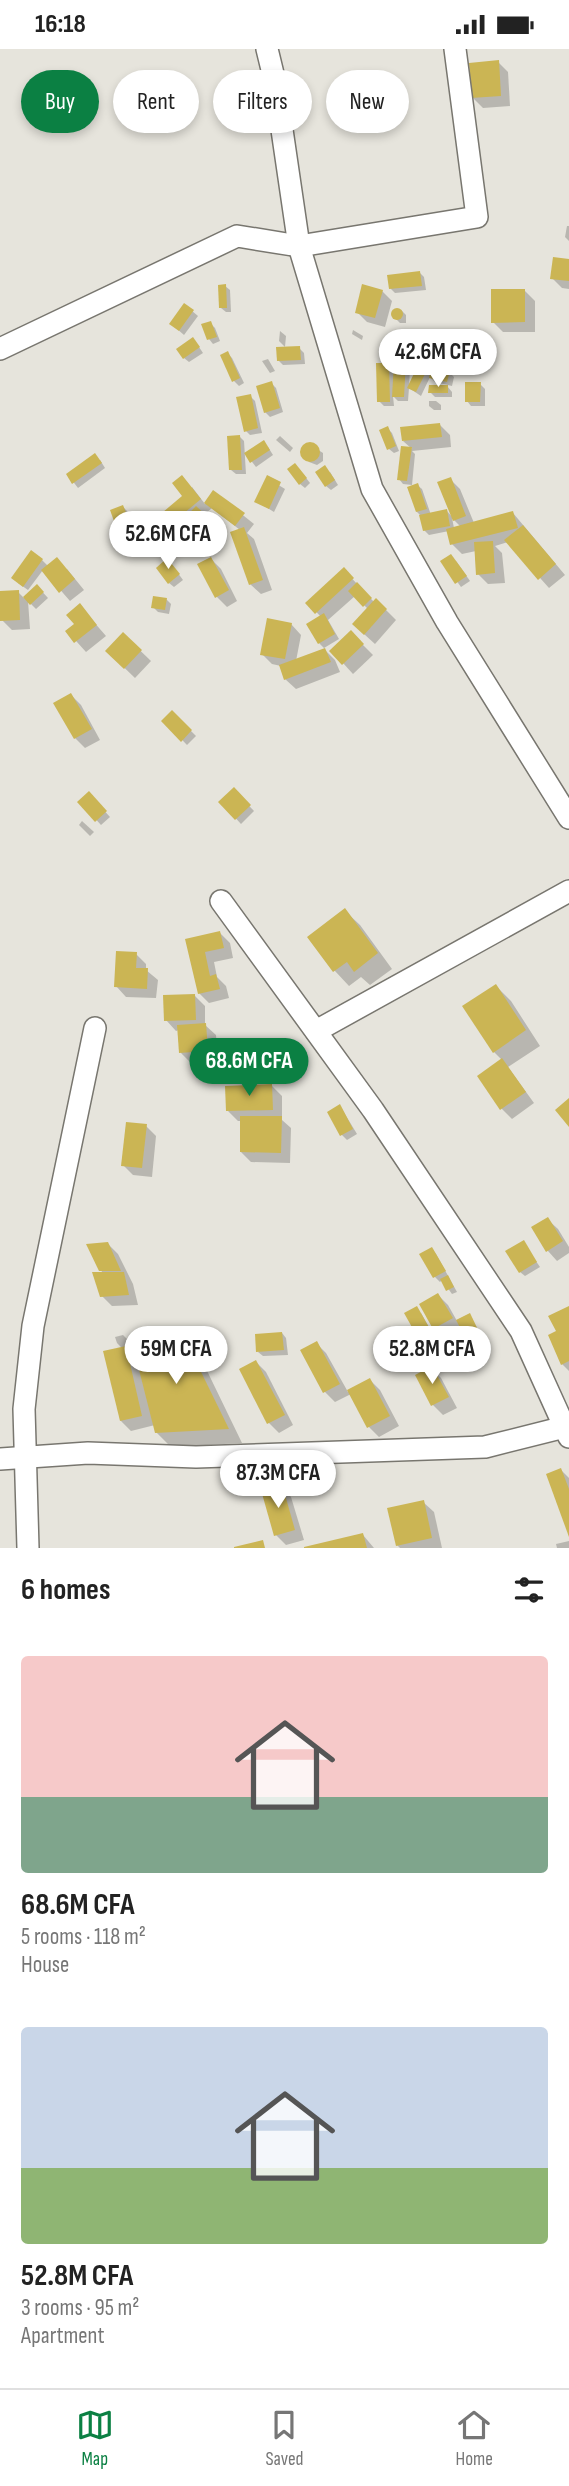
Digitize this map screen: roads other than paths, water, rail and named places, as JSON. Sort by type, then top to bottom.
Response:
[{"type":"street","points":[[267,49],[275,82],[299,246],[372,489],[447,622],[569,818]]},
{"type":"street","points":[[0,349],[237,236],[299,246],[477,217],[455,49]]},
{"type":"street","points":[[316,1031],[569,891]]},
{"type":"street","points":[[0,1459],[88,1453],[196,1457],[485,1447],[568,1431],[521,1331],[373,1110],[221,901]]},
{"type":"street","points":[[28,1548],[24,1409],[33,1327],[95,1028]]}]
